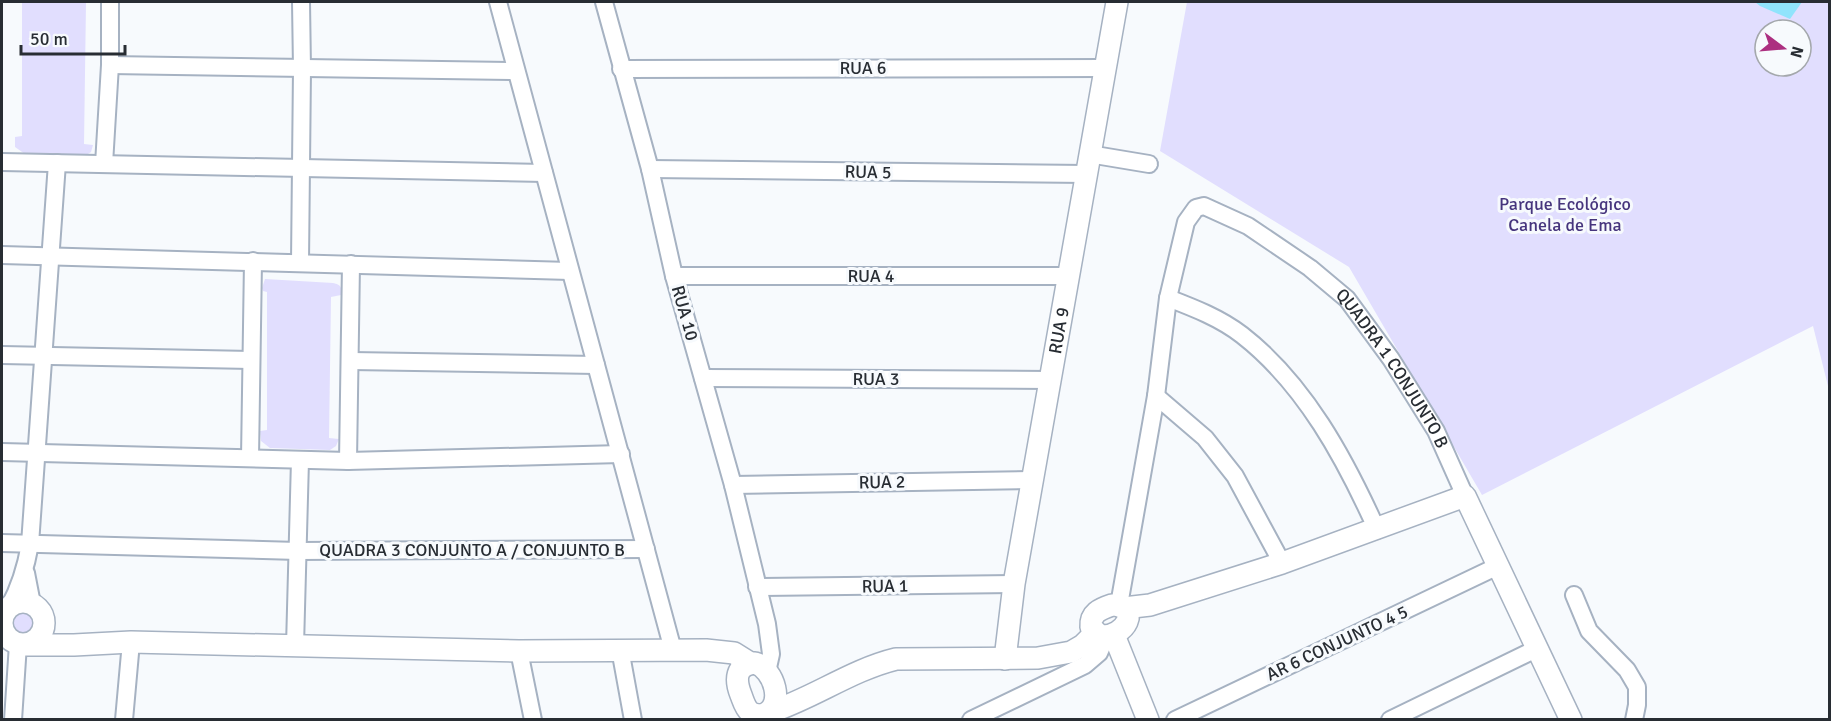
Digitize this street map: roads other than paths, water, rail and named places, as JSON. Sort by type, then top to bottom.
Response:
[{"type":"street","points":[[104,164],[110,65],[110,2]]},
{"type":"street","points":[[300,263],[301,2]]},
{"type":"street","points":[[498,2],[673,650]]},
{"type":"street","name":"RUA 10","points":[[604,2],[650,169],[674,276],[733,485],[767,624],[771,654],[757,666]]},
{"type":"street","name":"RUA 9","points":[[1005,659],[1014,585],[1117,2]]},
{"type":"street","points":[[110,65],[516,71]]},
{"type":"street","name":"RUA 6","points":[[621,69],[1105,68]]},
{"type":"street","points":[[2,162],[544,173]]},
{"type":"street","points":[[57,163],[30,544],[26,569],[16,595],[4,614],[3,630],[15,645],[131,642],[519,651],[706,650],[734,653],[757,666],[775,692],[775,705],[752,708]]},
{"type":"street","name":"RUA 5","points":[[650,169],[1149,164]]},
{"type":"street","name":"QUADRA 1 CONJUNTO B","points":[[1168,298],[1186,222],[1196,208],[1204,206],[1248,226],[1310,268],[1347,299],[1391,359],[1436,431],[1465,496]]},
{"type":"street","points":[[2,255],[570,271]]},
{"type":"street","points":[[250,458],[253,261]]},
{"type":"street","points":[[348,461],[351,264]]},
{"type":"street","name":"RUA 4","points":[[674,276],[1069,276]]},
{"type":"street","points":[[971,720],[1085,665],[1099,653],[1112,622],[1119,579],[1125,565],[1156,396],[1168,298],[1206,312],[1241,334],[1276,365],[1311,409],[1356,483],[1377,530]]},
{"type":"street","points":[[2,355],[251,360]]},
{"type":"street","points":[[351,361],[596,365]]},
{"type":"street","name":"RUA 3","points":[[703,378],[1050,380]]},
{"type":"street","points":[[1156,396],[1205,438],[1235,476],[1282,563]]},
{"type":"street","points":[[2,452],[348,461],[621,454]]},
{"type":"street","points":[[295,646],[300,460]]},
{"type":"street","name":"RUA 2","points":[[733,485],[1032,480]]},
{"type":"street","points":[[752,708],[798,703],[883,662],[896,659],[1038,658],[1071,652],[1112,622],[1150,605],[1282,563],[1465,496],[1571,720]]},
{"type":"street","name":"QUADRA 3 CONJUNTO A / CONJUNTO B","points":[[2,543],[298,551],[646,549]]},
{"type":"street","name":"AR 6 CONJUNTO 4 5","points":[[1175,720],[1498,566]]},
{"type":"street","points":[[26,569],[32,604]]},
{"type":"street","name":"RUA 1","points":[[757,587],[1014,585]]},
{"type":"street","points":[[1574,595],[1589,631],[1627,670],[1637,687],[1634,720]]},
{"type":"street","points":[[4,614],[20,602],[32,604],[42,613],[44,627],[38,639],[15,645]]},
{"type":"street","points":[[1112,622],[1148,720]]},
{"type":"street","points":[[44,627],[60,640],[74,645]]},
{"type":"street","points":[[124,720],[131,642]]},
{"type":"street","points":[[13,720],[15,645]]},
{"type":"street","points":[[620,649],[633,720]]},
{"type":"street","points":[[1390,720],[1536,649]]},
{"type":"street","points":[[706,650],[731,666],[752,708]]},
{"type":"street","points":[[519,651],[533,720]]},
{"type":"street","points":[[752,708],[740,670],[757,666]]},
{"type":"street","points":[[775,692],[798,696],[813,694]]},
{"type":"water","points":[[1755,2],[1802,2],[1791,18]]},
{"type":"park label","name":"Parque Ecológico Canela de Ema","points":[[1565,214]]}]
